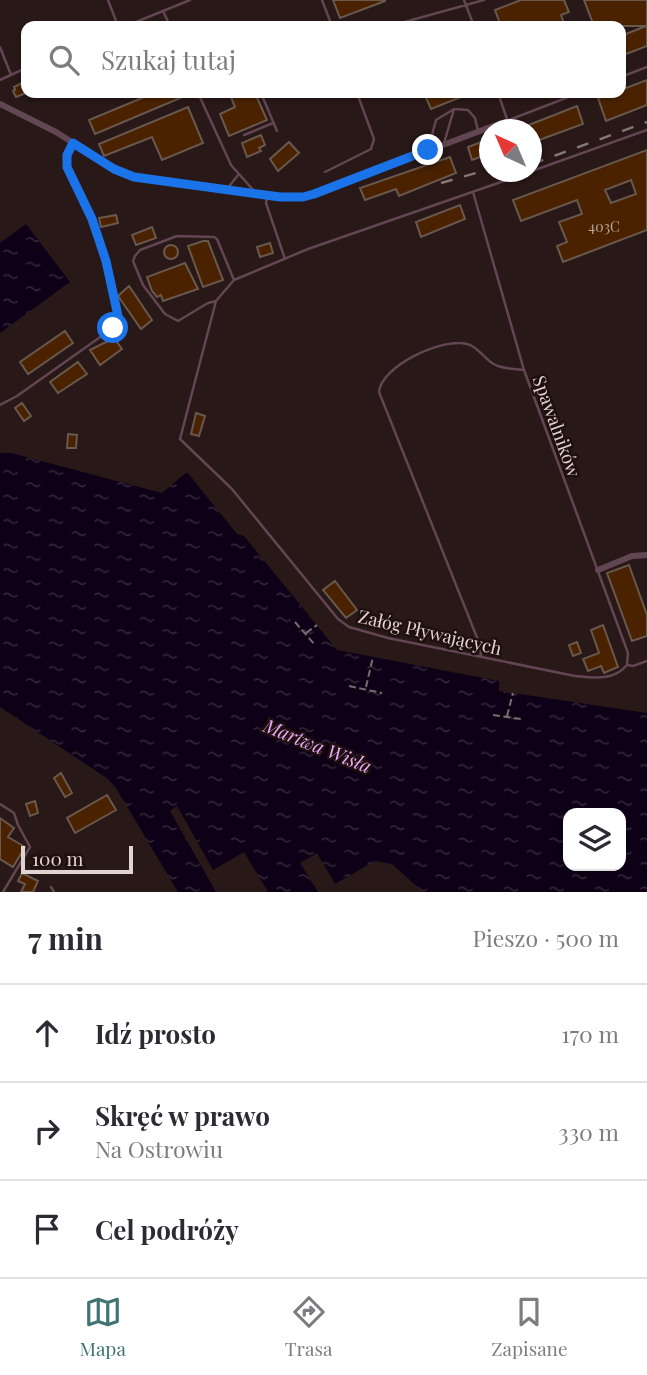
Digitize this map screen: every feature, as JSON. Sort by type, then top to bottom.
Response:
[{"type":"street","points":[[0,104],[35,120],[114,169],[134,177],[267,196],[303,197],[314,194],[478,131]]},
{"type":"street","points":[[597,570],[632,556],[647,555]]},
{"type":"lane","points":[[108,0],[116,21]]},
{"type":"lane","points":[[138,21],[190,0]]},
{"type":"lane","points":[[322,0],[330,21]]},
{"type":"lane","points":[[464,0],[472,21]]},
{"type":"lane","points":[[409,21],[484,0]]},
{"type":"lane","points":[[163,11],[168,21]]},
{"type":"lane","points":[[0,47],[11,75]]},
{"type":"lane","points":[[626,75],[647,67]]},
{"type":"lane","points":[[0,80],[21,70]]},
{"type":"lane","points":[[200,98],[231,165],[257,195]]},
{"type":"lane","points":[[263,98],[277,131]]},
{"type":"lane","points":[[325,172],[371,149],[374,139],[359,98]]},
{"type":"lane","points":[[499,98],[504,119]]},
{"type":"lane","points":[[509,119],[566,98]]},
{"type":"lane","points":[[428,150],[436,120],[454,109],[468,110],[475,118],[478,131]]},
{"type":"lane","points":[[444,144],[454,109]]},
{"type":"lane","points":[[244,135],[274,122]]},
{"type":"lane","points":[[542,167],[647,130]]},
{"type":"lane","points":[[0,405],[17,396],[113,328],[118,316],[106,261],[92,219],[67,167],[67,155],[73,143]]},
{"type":"lane","points":[[226,191],[238,175]]},
{"type":"lane","points":[[234,280],[214,237],[177,236],[140,250],[133,261],[143,285],[165,314],[178,321],[216,301],[234,280],[285,259],[501,182]]},
{"type":"lane","name":"Spawalników","points":[[473,192],[523,370],[628,653],[627,665]]},
{"type":"lane","points":[[267,196],[266,203],[285,259]]},
{"type":"lane","name":"Załóg Pływających","points":[[216,301],[180,439],[232,489],[338,619],[349,627],[388,638],[575,676],[613,676],[627,665],[633,666],[647,661]]},
{"type":"lane","points":[[481,657],[480,645],[379,393],[379,386],[408,359],[428,349],[455,342],[469,344],[495,366],[523,370]]},
{"type":"lane","points":[[0,804],[14,813],[30,847],[2,892]]},
{"type":"lane","points":[[51,887],[54,892]]},
{"type":"path","points":[[295,622],[315,645]]},
{"type":"path","points":[[306,634],[317,625]]},
{"type":"path","points":[[366,689],[373,657]]},
{"type":"path","points":[[349,686],[382,693]]},
{"type":"path","points":[[507,717],[513,693]]},
{"type":"path","points":[[493,715],[521,719]]},
{"type":"water","points":[[26,224],[70,282],[0,333],[0,243]]},
{"type":"water","name":"Martwa Wisła","points":[[0,453],[11,453],[162,493],[187,472],[237,534],[244,536],[337,650],[499,681],[499,691],[647,713],[647,892],[423,892],[392,864],[375,861],[335,884],[317,853],[300,863],[318,892],[268,892],[244,852],[213,870],[177,806],[170,811],[216,892],[178,892],[108,779],[0,707]]},
{"type":"building","points":[[333,0],[385,0],[385,1],[340,18]]},
{"type":"building","points":[[521,0],[564,0],[569,12],[561,15],[563,21],[499,21],[495,10]]},
{"type":"building","points":[[584,0],[647,0],[647,46],[626,54],[626,34],[646,26],[626,26],[626,21],[592,21]]},
{"type":"building","points":[[647,80],[647,105],[606,121],[598,98],[626,98],[626,88]]},
{"type":"building","points":[[21,84],[21,95],[16,97],[14,87]]},
{"type":"building","points":[[142,98],[180,98],[95,134],[89,120]]},
{"type":"building","points":[[231,98],[257,98],[267,120],[229,136],[220,114],[235,107]]},
{"type":"building","points":[[426,98],[458,98],[431,109]]},
{"type":"building","points":[[577,106],[583,124],[542,139],[542,120]]},
{"type":"building","points":[[188,107],[203,143],[162,160],[152,137],[104,156],[99,144]]},
{"type":"building","points":[[261,135],[265,145],[259,148],[261,151],[247,157],[242,143]]},
{"type":"building","points":[[289,142],[299,153],[278,171],[270,159]]},
{"type":"building","points":[[479,143],[479,158],[472,160],[468,147]]},
{"type":"building","points":[[647,150],[647,230],[563,262],[557,246],[567,242],[559,222],[582,214],[577,200],[521,221],[513,200]],"holes":[[[631,180],[636,194],[611,203],[605,190]]]},
{"type":"building","points":[[450,157],[456,173],[399,196],[396,189],[365,200],[360,188]]},
{"type":"building","points":[[460,205],[465,219],[421,237],[416,222]]},
{"type":"building","points":[[116,215],[118,223],[101,227],[99,218]]},
{"type":"building","points":[[152,227],[156,238],[136,245],[132,235]]},
{"type":"building","points":[[208,241],[223,280],[203,287],[188,246]]},
{"type":"building","points":[[270,243],[273,253],[260,257],[257,247]]},
{"type":"building","points":[[171,245],[176,247],[176,257],[171,259],[166,257],[164,252],[166,247]]},
{"type":"building","points":[[185,263],[198,289],[163,301],[161,295],[157,297],[147,277]]},
{"type":"building","points":[[129,286],[152,320],[141,329],[118,296]]},
{"type":"building","points":[[65,331],[73,343],[28,374],[20,362]]},
{"type":"building","points":[[114,338],[122,349],[100,365],[90,350]]},
{"type":"building","points":[[78,362],[87,374],[58,393],[50,382]]},
{"type":"building","points":[[22,403],[31,416],[24,421],[15,408]]},
{"type":"building","points":[[196,413],[205,416],[199,436],[191,434]]},
{"type":"building","points":[[68,434],[77,435],[76,448],[67,448]]},
{"type":"building","points":[[629,565],[647,615],[647,636],[632,641],[607,573]]},
{"type":"building","points":[[335,581],[357,610],[346,618],[323,590]]},
{"type":"building","points":[[603,625],[618,667],[604,673],[601,666],[588,671],[583,659],[599,653],[591,630]]},
{"type":"building","points":[[577,642],[581,653],[573,656],[569,645]]},
{"type":"building","points":[[61,773],[72,793],[65,797],[54,778]]},
{"type":"building","points":[[107,795],[116,810],[75,833],[67,818]]},
{"type":"building","points":[[35,801],[38,813],[30,816],[26,804]]},
{"type":"building","points":[[0,818],[14,828],[8,837],[25,847],[13,867],[0,859]]},
{"type":"building","points":[[22,873],[38,881],[33,892],[21,892],[25,884],[18,881]]},
{"type":"railway","points":[[542,160],[647,122]]},
{"type":"railway","points":[[441,183],[479,172]]},
{"type":"route","points":[[113,328],[118,316],[106,261],[92,219],[67,167],[67,155],[73,143],[114,169],[134,177],[280,197],[314,194],[428,150]]}]
